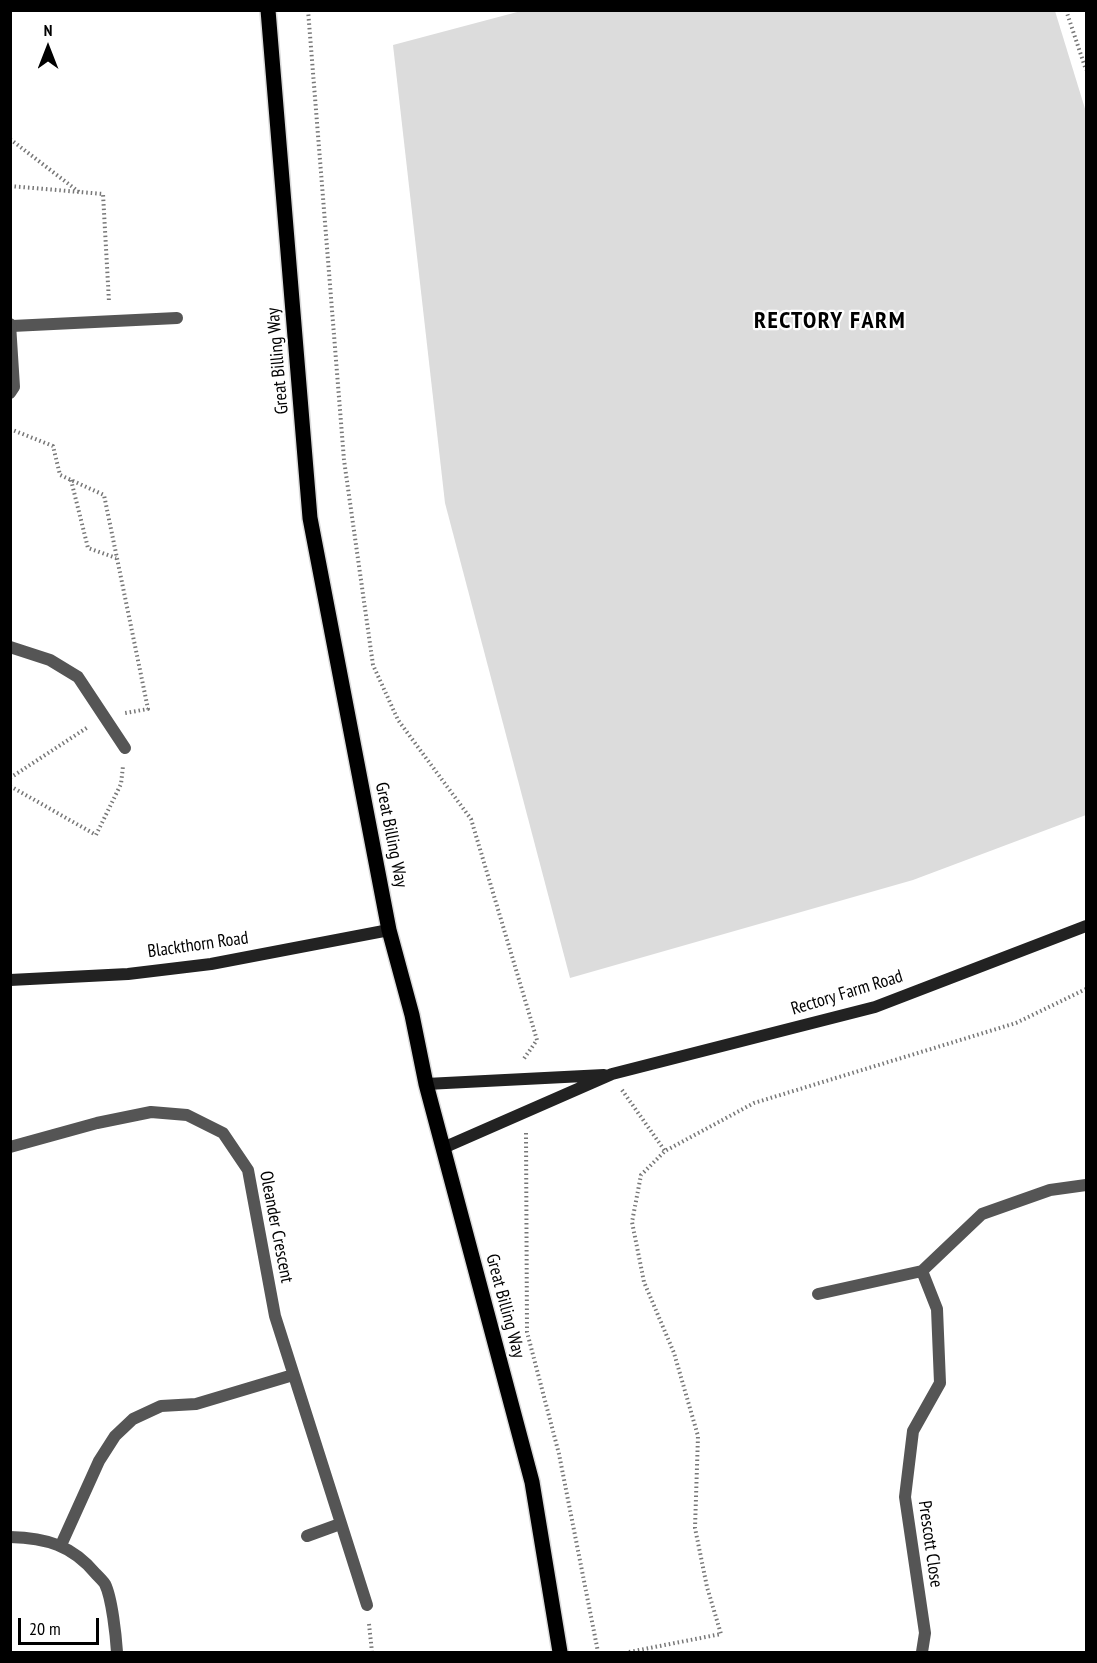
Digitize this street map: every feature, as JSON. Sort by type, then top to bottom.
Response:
[{"type":"main road","name":"Great Billing Way","points":[[268,10],[310,518],[389,930],[412,1015],[426,1084],[532,1482],[560,1653]]},
{"type":"street","points":[[10,393],[14,387],[11,325],[177,318]]},
{"type":"street","points":[[10,647],[50,660],[78,677],[124,748]]},
{"type":"street","name":"Rectory Farm Road","points":[[443,1148],[612,1074],[874,1006],[1086,927]]},
{"type":"street","name":"Blackthorn Road","points":[[10,980],[128,974],[211,964],[389,930]]},
{"type":"street","name":"Rectory Farm Road","points":[[426,1084],[612,1074]]},
{"type":"street","name":"Oleander Crescent","points":[[10,1147],[97,1123],[151,1112],[187,1115],[223,1133],[248,1170],[275,1316],[367,1605]]},
{"type":"street","points":[[818,1294],[922,1271],[982,1214],[1050,1190],[1086,1185]]},
{"type":"street","name":"Prescott Close","points":[[922,1271],[937,1309],[940,1383],[913,1431],[904,1497],[925,1633],[922,1653]]},
{"type":"street","points":[[61,1545],[99,1461],[115,1436],[133,1419],[161,1406],[196,1404],[293,1375]]},
{"type":"street","points":[[307,1536],[340,1524]]},
{"type":"street","points":[[10,1537],[34,1538],[61,1545],[87,1563],[105,1584],[116,1632],[117,1653]]},
{"type":"path","points":[[308,10],[344,460],[373,665],[398,720],[471,819],[537,1041],[523,1059],[523,1078]]},
{"type":"path","points":[[1066,10],[1086,70]]},
{"type":"path","points":[[10,139],[79,192]]},
{"type":"path","points":[[10,186],[103,195],[111,321]]},
{"type":"path","points":[[10,429],[53,446],[60,475],[104,495],[148,709],[105,717],[10,778]]},
{"type":"path","points":[[71,480],[88,548],[117,558]]},
{"type":"path","points":[[10,786],[96,835],[121,783],[124,748]]},
{"type":"path","points":[[629,1653],[721,1634],[707,1587],[695,1528],[698,1436],[674,1353],[644,1282],[632,1222],[641,1175],[665,1151],[754,1103],[1016,1023],[1086,989]]},
{"type":"path","points":[[612,1074],[665,1151]]},
{"type":"path","points":[[525,1112],[527,1332],[559,1454],[598,1653]]},
{"type":"path","points":[[367,1605],[372,1653]]},
{"type":"shaded area","points":[[521,11],[1055,11],[1086,112],[1086,815],[913,880],[570,978],[445,503],[393,45]]},
{"type":"district","name":"RECTORY FARM","points":[[830,321]]}]
